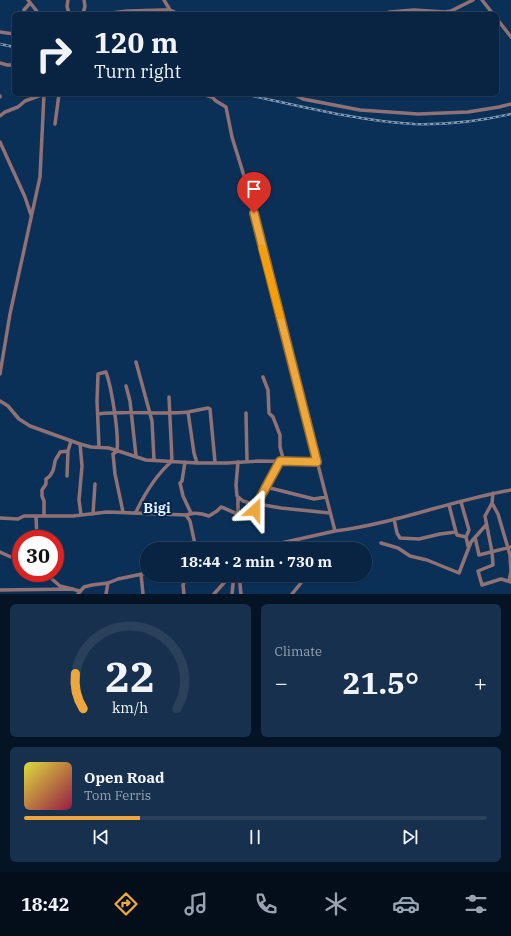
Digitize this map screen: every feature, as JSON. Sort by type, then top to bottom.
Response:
[{"type":"street","points":[[68,0],[67,6],[68,12]]},
{"type":"street","points":[[84,0],[85,6],[84,12]]},
{"type":"street","points":[[119,12],[170,12],[164,0]]},
{"type":"street","points":[[390,12],[414,10],[445,12],[451,11],[473,0]]},
{"type":"street","points":[[482,0],[491,12]]},
{"type":"street","points":[[24,12],[24,10],[29,2],[37,12]]},
{"type":"street","points":[[499,22],[511,38]]},
{"type":"street","points":[[0,32],[12,33]]},
{"type":"street","points":[[0,63],[12,65]]},
{"type":"street","points":[[0,116],[5,112],[15,110],[25,101],[39,96]]},
{"type":"street","points":[[0,374],[10,314],[40,177],[44,96]]},
{"type":"street","points":[[55,124],[59,96]]},
{"type":"street","points":[[207,96],[212,97],[226,107],[232,137],[249,192],[262,250],[335,531]]},
{"type":"street","points":[[296,96],[303,100],[360,110],[418,114],[473,111],[511,104]]},
{"type":"street","points":[[0,142],[25,198],[31,218]]},
{"type":"street","points":[[136,362],[152,421],[154,460]]},
{"type":"street","points":[[99,447],[97,401],[98,374],[106,372],[110,383],[118,441],[117,451],[113,454],[123,512]]},
{"type":"street","points":[[0,518],[18,519],[24,516],[73,516],[123,512],[186,515],[191,513],[209,516],[221,507],[238,515],[252,512],[255,510],[266,487],[282,461],[280,435],[273,417],[269,413],[268,390],[263,377]]},
{"type":"street","points":[[126,386],[130,402],[136,456]]},
{"type":"street","points":[[136,512],[144,495],[161,471],[172,461],[172,435],[169,412],[171,408],[169,398]]},
{"type":"street","points":[[0,401],[8,406],[24,422],[71,441],[91,447],[99,447],[117,451],[146,460],[197,463],[247,461],[317,462]]},
{"type":"street","points":[[98,414],[114,412],[188,412],[208,408],[210,409],[215,462]]},
{"type":"street","points":[[188,412],[197,463]]},
{"type":"street","points":[[246,414],[247,461]]},
{"type":"street","points":[[67,476],[68,451],[71,441]]},
{"type":"street","points":[[80,444],[82,466],[79,500],[81,515]]},
{"type":"street","points":[[44,516],[44,501],[42,496],[43,486],[46,484],[46,479],[50,477],[55,467],[55,461],[60,452],[68,451]]},
{"type":"street","points":[[185,462],[182,481],[180,483],[183,496],[191,513]]},
{"type":"street","points":[[238,462],[236,485],[238,515]]},
{"type":"street","points":[[93,514],[95,484]]},
{"type":"street","points":[[266,487],[314,499],[326,497]]},
{"type":"street","points":[[286,542],[394,519],[493,493],[511,490]]},
{"type":"street","points":[[492,503],[498,514],[509,547],[511,561],[510,582],[500,579],[482,585],[478,571],[493,565],[485,516],[492,503],[493,493]]},
{"type":"street","points":[[238,498],[257,505],[330,513]]},
{"type":"street","points":[[461,502],[468,530],[466,537],[468,547]]},
{"type":"street","points":[[449,505],[457,535],[466,537]]},
{"type":"street","points":[[186,515],[190,521],[194,542]]},
{"type":"street","points":[[36,516],[37,530]]},
{"type":"street","points":[[394,519],[396,533],[400,538],[419,539],[456,532]]},
{"type":"street","points":[[381,543],[398,548],[410,556],[427,560],[458,573],[468,547],[486,525]]},
{"type":"street","points":[[475,537],[479,555],[509,547]]},
{"type":"street","points":[[0,552],[11,557],[12,556]]},
{"type":"street","points":[[55,582],[60,586],[79,592],[84,587],[108,583],[118,579],[140,574]]},
{"type":"street","points":[[142,582],[143,594]]},
{"type":"street","points":[[184,582],[184,594]]},
{"type":"street","points":[[214,594],[225,582]]},
{"type":"street","points":[[232,594],[233,582]]},
{"type":"street","points":[[240,582],[241,594]]},
{"type":"street","points":[[292,594],[301,582]]},
{"type":"street","points":[[106,594],[108,583]]},
{"type":"street","points":[[0,590],[73,589]]},
{"type":"railway","points":[[0,44],[12,47]]},
{"type":"railway","points":[[253,96],[372,120],[414,124],[463,122],[511,114]]},
{"type":"slow traffic","points":[[262,248],[280,316]]},
{"type":"district","name":"Bigi","points":[[157,508]]},
{"type":"route","points":[[254,213],[262,250],[317,462],[280,461],[255,510]]}]
